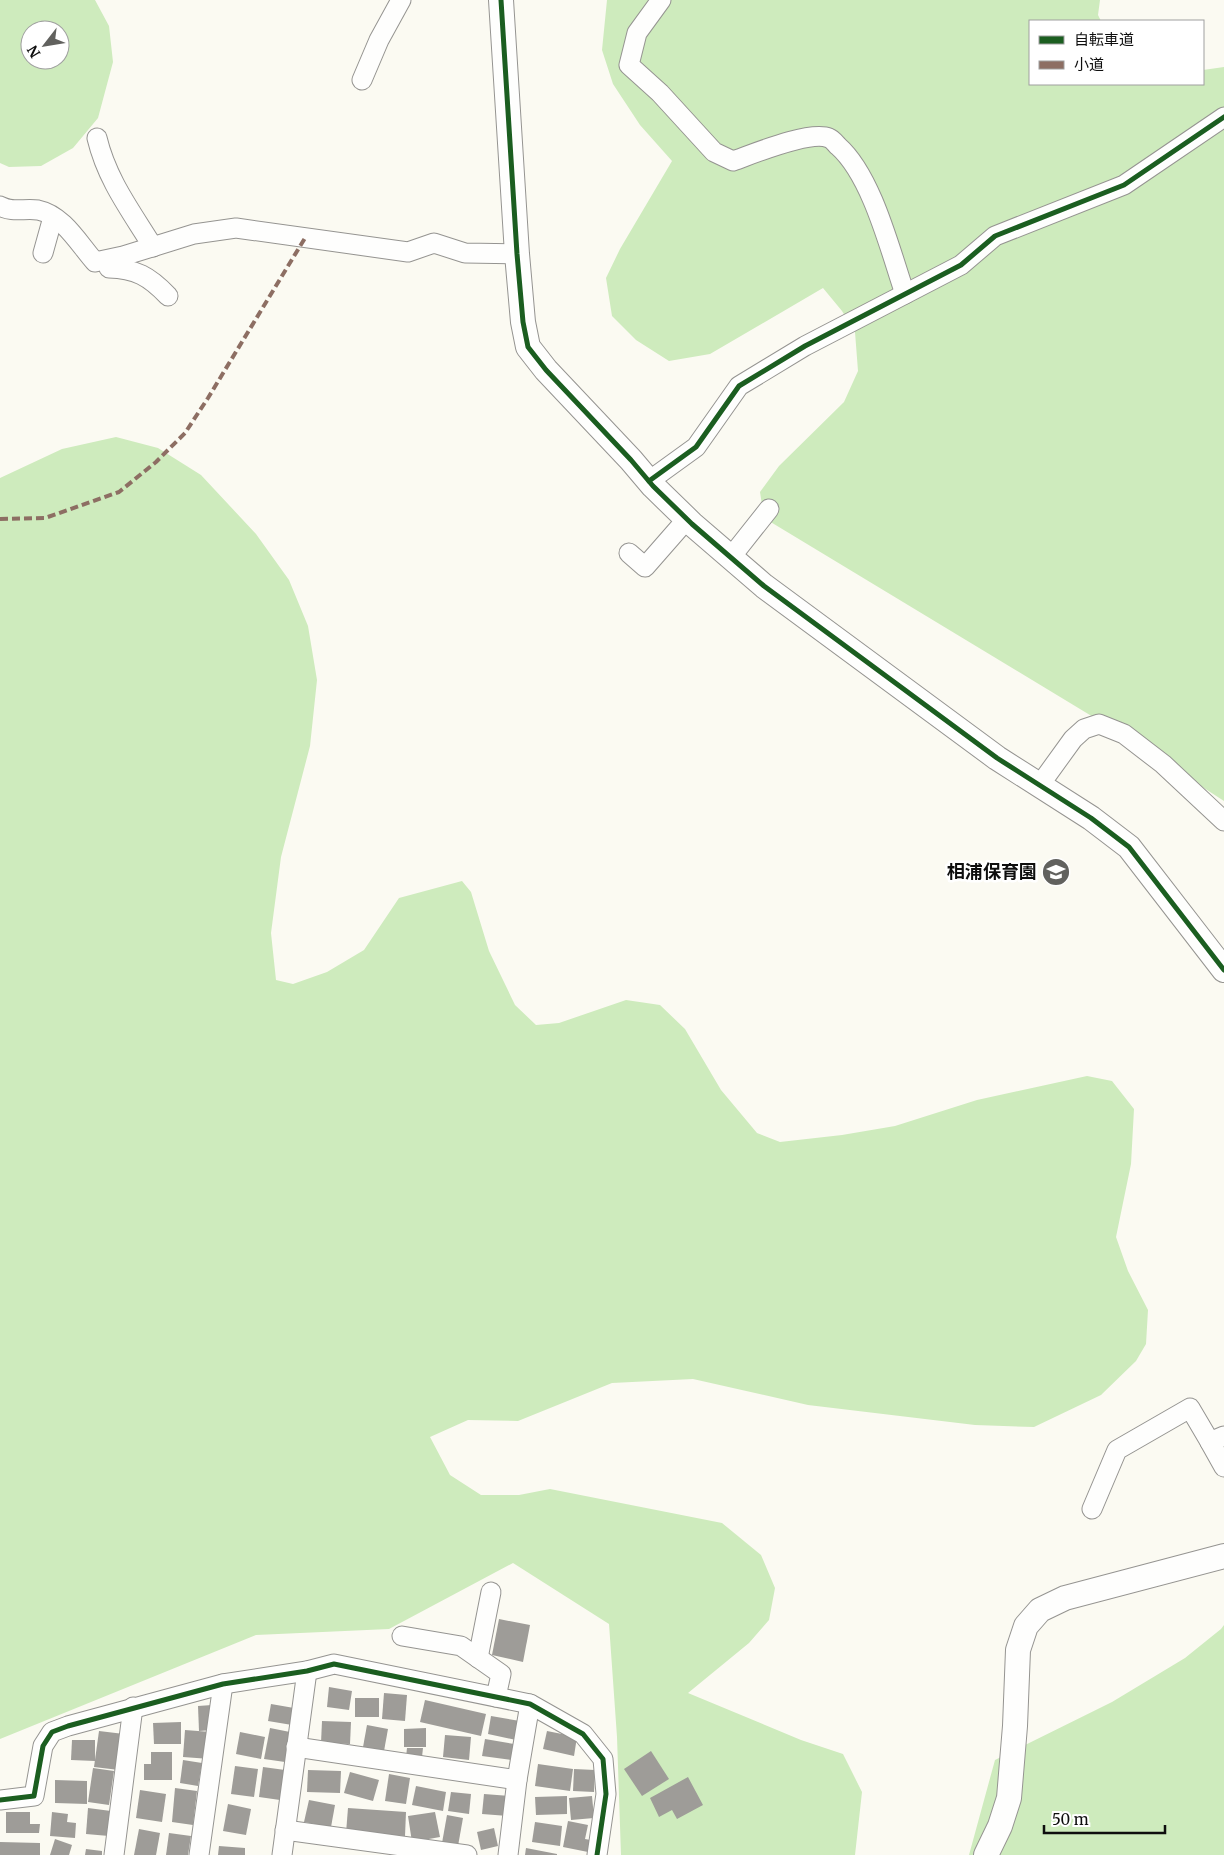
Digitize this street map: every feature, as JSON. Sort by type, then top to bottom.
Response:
[{"type":"street","points":[[362,80],[379,40],[401,0]]},
{"type":"street","points":[[501,0],[517,254],[523,322],[528,347],[546,370],[631,460],[648,481],[687,519],[764,586],[981,746],[1090,818],[1129,847],[1224,970]]},
{"type":"street","points":[[661,0],[638,32],[629,65],[660,93],[714,152],[733,161],[787,142],[809,137],[829,138],[847,153],[864,179],[905,294]]},
{"type":"street","points":[[648,481],[696,447],[739,386],[805,346],[961,265],[995,236],[1124,184],[1224,117]]},
{"type":"street","points":[[96,138],[109,176],[153,247]]},
{"type":"street","points":[[0,206],[8,210],[39,210],[60,220],[95,262],[194,234],[236,228],[408,252],[434,243],[465,253],[517,254]]},
{"type":"street","points":[[43,253],[52,216]]},
{"type":"street","points":[[109,259],[109,268],[127,268],[142,274],[157,284],[168,296]]},
{"type":"street","points":[[731,557],[769,509]]},
{"type":"street","points":[[629,553],[645,567],[687,519]]},
{"type":"street","points":[[1039,786],[1073,738],[1084,729],[1098,724],[1124,734],[1163,764],[1224,821]]},
{"type":"street","points":[[1092,1508],[1118,1450],[1190,1408],[1217,1439],[1224,1467]]},
{"type":"street","points":[[986,1855],[1000,1826],[1009,1798],[1015,1726],[1018,1650],[1026,1626],[1040,1610],[1065,1598],[1224,1556]]},
{"type":"street","points":[[478,1658],[491,1592]]},
{"type":"street","points":[[402,1636],[461,1646],[500,1674],[496,1697]]},
{"type":"street","points":[[0,1800],[34,1796],[43,1746],[52,1732],[133,1707],[223,1684],[334,1664],[530,1704],[583,1734],[602,1759],[606,1794],[597,1855]]},
{"type":"street","points":[[282,1855],[307,1670]]},
{"type":"street","points":[[198,1855],[223,1684]]},
{"type":"street","points":[[508,1855],[517,1780],[530,1704]]},
{"type":"street","points":[[114,1855],[133,1707]]},
{"type":"street","points":[[296,1747],[517,1780]]},
{"type":"street","points":[[285,1830],[467,1855]]},
{"type":"green space","points":[[0,0],[95,0],[109,26],[113,62],[98,118],[73,148],[41,166],[9,167],[0,163]]},
{"type":"green space","points":[[607,0],[1100,0],[1098,15],[1100,20],[1029,20],[1029,85],[1204,85],[1204,70],[1224,67],[1224,801],[1113,729],[764,518],[760,492],[779,466],[844,402],[858,371],[855,332],[842,311],[823,288],[710,354],[669,361],[636,340],[612,316],[606,278],[620,249],[672,161],[640,125],[613,84],[602,50]]},
{"type":"green space","points":[[116,437],[158,448],[201,475],[256,534],[289,580],[308,626],[317,680],[310,746],[281,857],[271,933],[276,980],[293,984],[327,972],[364,950],[399,898],[462,881],[471,892],[489,951],[515,1005],[536,1025],[559,1023],[626,1000],[660,1005],[685,1029],[721,1090],[757,1133],[780,1142],[842,1135],[895,1126],[977,1100],[1087,1076],[1112,1081],[1134,1109],[1131,1164],[1116,1237],[1128,1271],[1148,1310],[1146,1344],[1136,1361],[1101,1395],[1034,1427],[975,1425],[808,1405],[693,1379],[612,1383],[518,1421],[468,1420],[430,1437],[450,1475],[481,1495],[519,1495],[550,1489],[722,1523],[761,1555],[775,1588],[769,1620],[749,1643],[688,1693],[801,1740],[843,1754],[862,1792],[855,1855],[621,1855],[617,1737],[609,1624],[513,1563],[389,1629],[256,1635],[0,1739],[0,478],[62,449]]},
{"type":"green space","points":[[1224,1625],[1224,1855],[969,1855],[995,1760],[1112,1702],[1185,1658]]},
{"type":"building","points":[[499,1619],[530,1625],[523,1662],[492,1655]]},
{"type":"building","points":[[329,1687],[352,1691],[349,1710],[327,1707]]},
{"type":"building","points":[[384,1693],[407,1695],[405,1721],[382,1719]]},
{"type":"building","points":[[355,1698],[379,1698],[379,1717],[355,1717]]},
{"type":"building","points":[[425,1700],[486,1714],[481,1736],[420,1722]]},
{"type":"building","points":[[271,1704],[294,1708],[292,1725],[268,1721]]},
{"type":"building","points":[[212,1705],[213,1730],[199,1731],[198,1706]]},
{"type":"building","points":[[491,1716],[520,1721],[516,1740],[488,1734]]},
{"type":"building","points":[[322,1721],[351,1722],[350,1744],[321,1743]]},
{"type":"building","points":[[181,1722],[181,1744],[154,1744],[153,1723]]},
{"type":"building","points":[[367,1725],[388,1729],[384,1751],[363,1747]]},
{"type":"building","points":[[270,1728],[290,1732],[285,1762],[264,1759]]},
{"type":"building","points":[[426,1728],[426,1747],[404,1747],[404,1729]]},
{"type":"building","points":[[185,1730],[211,1732],[210,1759],[183,1757]]},
{"type":"building","points":[[99,1731],[124,1734],[119,1770],[94,1767]]},
{"type":"building","points":[[547,1731],[577,1737],[574,1756],[543,1749]]},
{"type":"building","points":[[240,1732],[265,1737],[261,1759],[236,1754]]},
{"type":"building","points":[[445,1735],[471,1737],[469,1760],[443,1757]]},
{"type":"building","points":[[485,1739],[514,1744],[511,1760],[482,1756]]},
{"type":"building","points":[[72,1740],[95,1740],[95,1761],[71,1760]]},
{"type":"building","points":[[407,1748],[423,1748],[422,1757],[406,1757]]},
{"type":"building","points":[[651,1751],[669,1779],[642,1796],[624,1769]]},
{"type":"building","points":[[151,1752],[172,1752],[172,1780],[144,1780],[144,1764],[151,1764]]},
{"type":"building","points":[[183,1760],[202,1763],[198,1786],[180,1783]]},
{"type":"building","points":[[538,1764],[573,1769],[570,1791],[535,1786]]},
{"type":"building","points":[[235,1766],[258,1769],[254,1797],[231,1794]]},
{"type":"building","points":[[263,1767],[285,1770],[280,1800],[259,1797]]},
{"type":"building","points":[[93,1768],[114,1771],[109,1805],[88,1802]]},
{"type":"building","points":[[574,1769],[595,1770],[594,1792],[573,1791]]},
{"type":"building","points":[[308,1770],[341,1771],[340,1793],[307,1792]]},
{"type":"building","points":[[350,1772],[379,1780],[373,1801],[344,1793]]},
{"type":"building","points":[[389,1774],[410,1778],[406,1804],[385,1801]]},
{"type":"building","points":[[688,1777],[703,1805],[677,1819],[672,1810],[659,1817],[650,1798]]},
{"type":"building","points":[[55,1780],[87,1781],[87,1804],[55,1803]]},
{"type":"building","points":[[416,1786],[446,1792],[443,1811],[412,1805]]},
{"type":"building","points":[[175,1788],[197,1791],[193,1825],[172,1822]]},
{"type":"building","points":[[140,1790],[166,1794],[162,1822],[136,1818]]},
{"type":"building","points":[[451,1792],[471,1794],[469,1814],[448,1811]]},
{"type":"building","points":[[484,1794],[510,1796],[508,1816],[482,1814]]},
{"type":"building","points":[[567,1796],[567,1814],[536,1815],[535,1797]]},
{"type":"building","points":[[592,1796],[594,1818],[571,1820],[569,1798]]},
{"type":"building","points":[[309,1800],[335,1805],[331,1827],[304,1822]]},
{"type":"building","points":[[228,1804],[251,1809],[246,1835],[223,1831]]},
{"type":"building","points":[[88,1808],[111,1811],[109,1836],[86,1834]]},
{"type":"building","points":[[348,1808],[406,1812],[405,1836],[346,1833]]},
{"type":"building","points":[[6,1812],[30,1812],[30,1824],[40,1824],[39,1833],[6,1833]]},
{"type":"building","points":[[52,1812],[68,1814],[67,1822],[76,1823],[75,1838],[50,1836]]},
{"type":"building","points":[[435,1812],[440,1837],[412,1842],[408,1816]]},
{"type":"building","points":[[447,1815],[463,1818],[458,1846],[442,1843]]},
{"type":"building","points":[[568,1821],[588,1825],[585,1839],[596,1841],[593,1853],[563,1847]]},
{"type":"building","points":[[535,1822],[562,1826],[560,1846],[532,1842]]},
{"type":"building","points":[[494,1828],[498,1846],[481,1850],[477,1832]]},
{"type":"building","points":[[139,1829],[160,1833],[156,1855],[134,1855]]},
{"type":"building","points":[[169,1833],[191,1836],[188,1855],[166,1855]]},
{"type":"building","points":[[55,1839],[72,1845],[69,1855],[50,1855]]},
{"type":"building","points":[[0,1842],[40,1843],[40,1855],[0,1855]]},
{"type":"building","points":[[219,1846],[245,1848],[245,1855],[218,1855]]},
{"type":"building","points":[[526,1848],[557,1854],[557,1855],[525,1855]]},
{"type":"building","points":[[86,1849],[102,1851],[102,1855],[85,1855]]},
{"type":"marked path","points":[[0,519],[45,518],[119,492],[156,462],[185,433],[305,238]]},
{"type":"cycle path","points":[[501,0],[517,254],[523,322],[528,347],[546,370],[653,486],[692,524],[764,586],[997,758],[1091,818],[1129,847],[1224,970]]},
{"type":"cycle path","points":[[649,481],[696,447],[739,386],[805,346],[961,265],[995,236],[1124,185],[1224,117]]},
{"type":"cycle path","points":[[0,1800],[34,1796],[43,1746],[52,1732],[223,1684],[307,1671],[334,1664],[530,1704],[583,1734],[603,1759],[606,1794],[597,1855]]},
{"type":"place","name":"相浦保育園","points":[[1056,872]]}]
